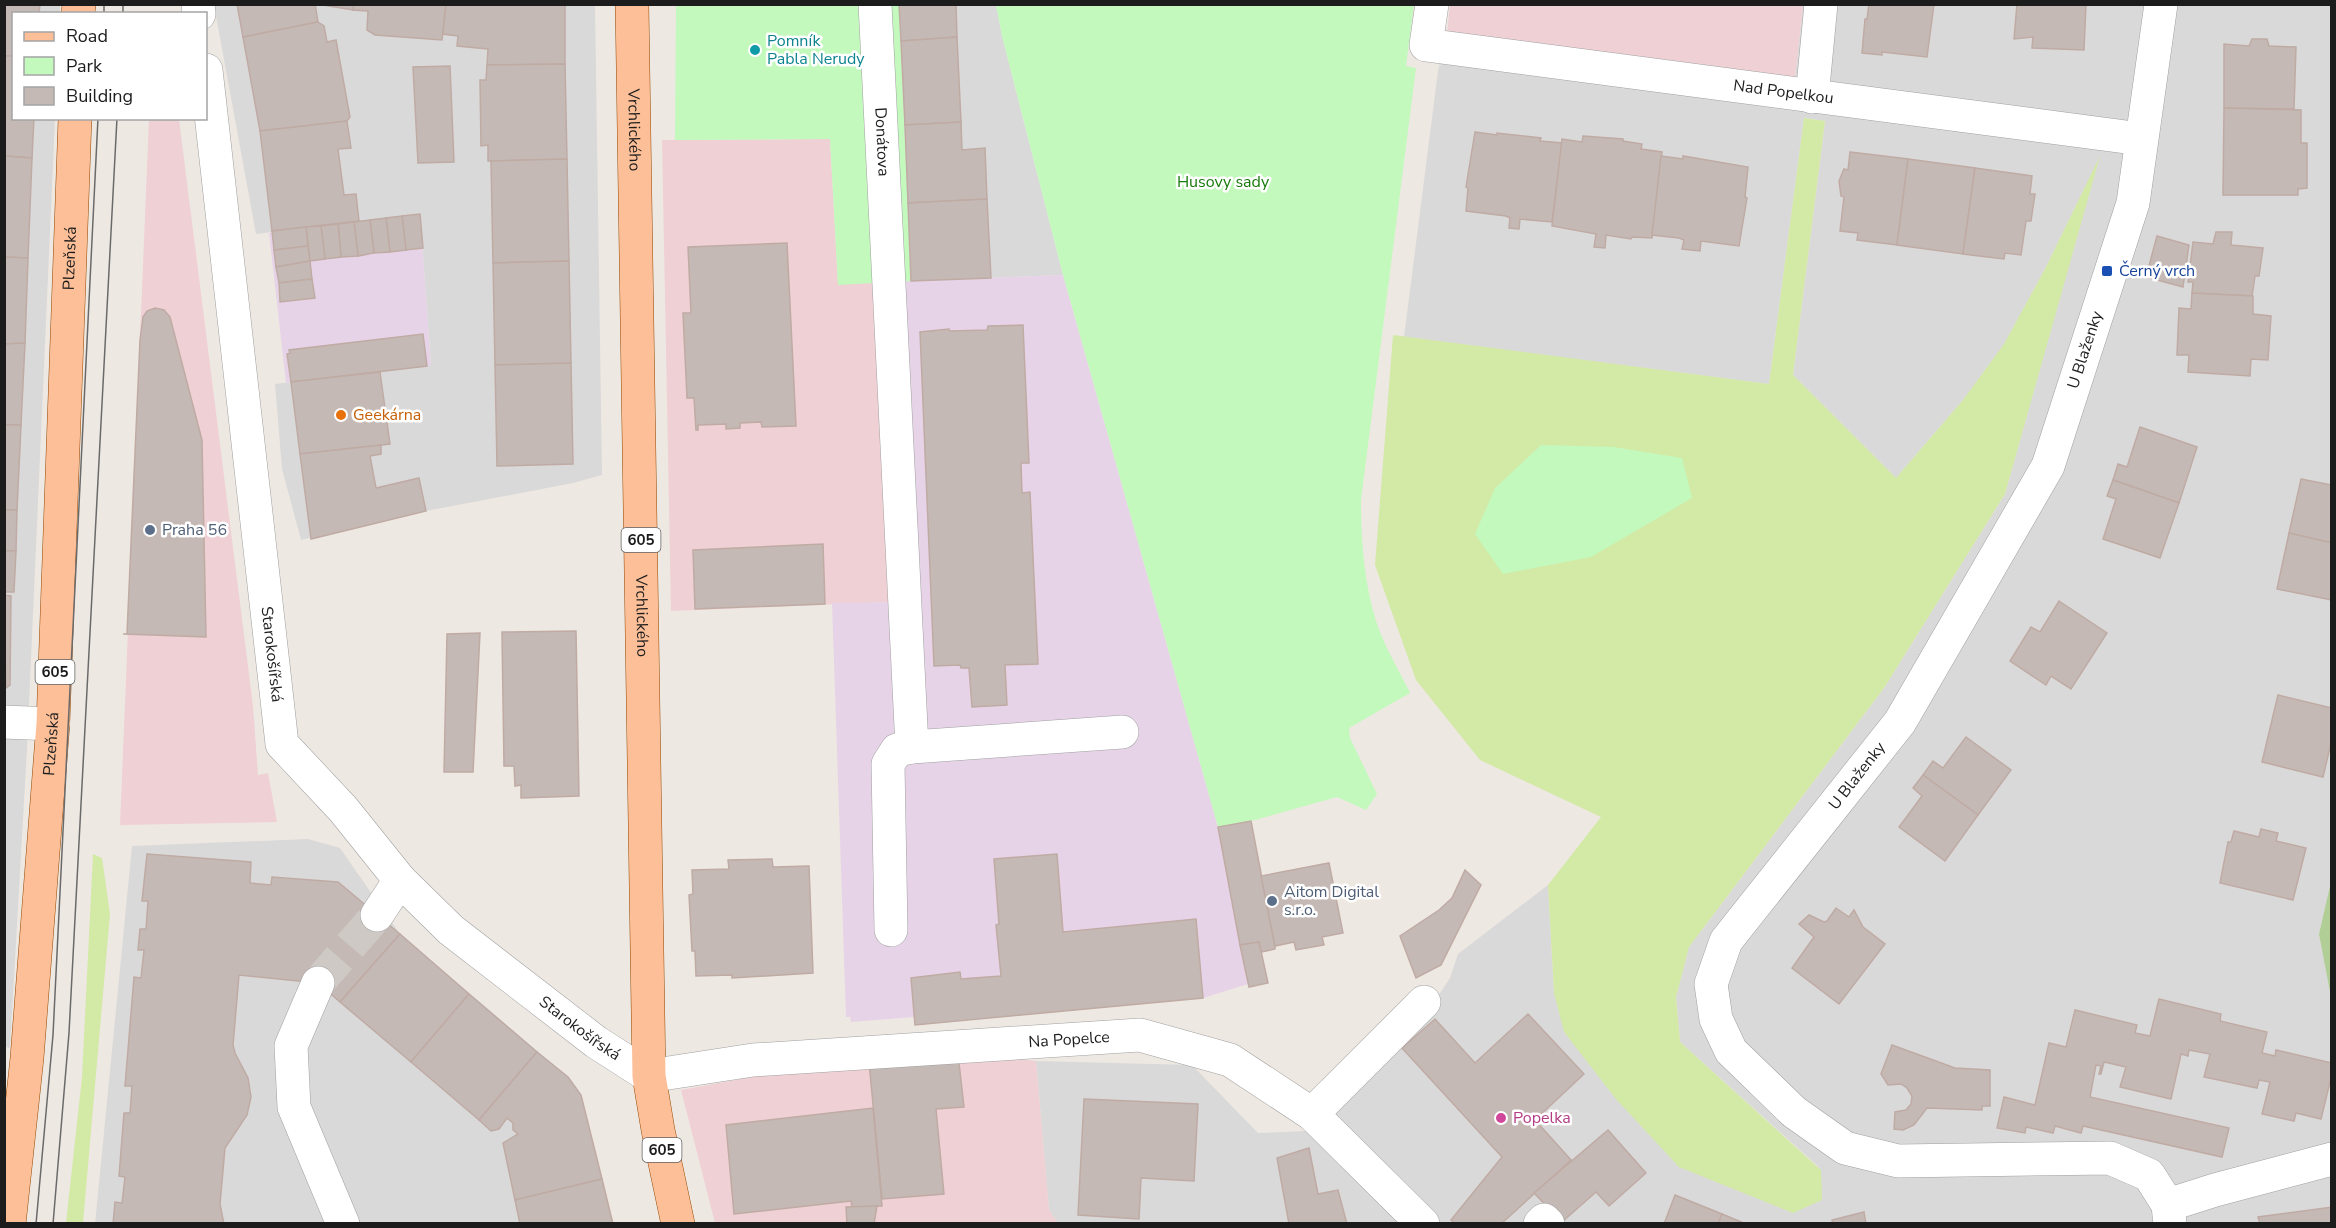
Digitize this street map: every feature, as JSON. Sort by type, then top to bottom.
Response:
[{"type":"main road","name":"Vrchlického","points":[[632,4],[650,1076],[658,1130],[678,1224]]},
{"type":"main road","name":"Plzeňská","points":[[9,1224],[27,1058],[53,724],[75,120]]},
{"type":"street","name":"Donátova","points":[[875,4],[912,747]]},
{"type":"street","name":"Nad Popelkou","points":[[1432,4],[1426,45],[2141,139]]},
{"type":"street","points":[[1812,97],[1821,4]]},
{"type":"street","name":"U Blaženky","points":[[2161,4],[2133,202],[2048,466],[1900,722],[1726,941],[1711,984],[1716,1019],[1731,1051],[1794,1112],[1845,1148],[1898,1161],[2110,1158],[2149,1175],[2169,1214]]},
{"type":"street","name":"Starokošířská","points":[[207,79],[282,744],[343,809],[400,880],[451,930],[596,1042],[650,1076]]},
{"type":"street","points":[[4,723],[53,724]]},
{"type":"street","points":[[891,930],[888,764],[897,750],[1122,732]]},
{"type":"street","points":[[377,915],[400,880]]},
{"type":"street","points":[[318,983],[291,1046],[294,1107],[343,1224]]},
{"type":"street","points":[[1312,1114],[1424,1002]]},
{"type":"street","name":"Na Popelce","points":[[650,1076],[753,1060],[1140,1035],[1230,1060],[1312,1114],[1423,1224]]},
{"type":"street","points":[[2169,1214],[2215,1190],[2331,1159]]},
{"type":"street","points":[[1540,1224],[1544,1220],[1548,1224]]},
{"type":"shaded area","points":[[5,5],[60,5],[60,12],[12,12],[12,120],[55,120],[27,749],[10,1048],[5,1047]]},
{"type":"shaded area","points":[[214,5],[595,5],[602,475],[573,483],[426,511],[301,540],[282,469],[275,384],[431,365],[420,214],[256,234]]},
{"type":"shaded area","points":[[899,5],[996,5],[1063,275],[911,281]]},
{"type":"shaded area","points":[[1450,5],[1803,5],[1795,78],[1447,33]]},
{"type":"shaded area","points":[[1803,5],[2331,5],[2332,882],[2319,934],[2332,997],[2331,1223],[1058,1223],[1049,1210],[1036,1061],[1192,1065],[1258,1133],[1306,1131],[1431,1007],[1450,978],[1458,954],[1548,885],[1554,993],[1821,1169],[1680,1042],[1676,997],[1689,947],[1884,688],[2005,494],[2098,161],[2046,267],[2004,345],[1963,400],[1896,478],[1793,375],[1825,121],[1804,118],[1769,384],[1404,337],[1438,71],[1447,33],[1795,77]]},
{"type":"shaded area","points":[[149,120],[179,120],[253,706],[258,775],[268,773],[277,822],[120,825]]},
{"type":"shaded area","points":[[830,139],[838,284],[879,282],[891,602],[671,611],[662,140]]},
{"type":"shaded area","points":[[420,214],[431,365],[286,383],[269,233]]},
{"type":"shaded area","points":[[1063,275],[1218,827],[1248,984],[1203,998],[915,1025],[914,1017],[851,1022],[850,1017],[846,1017],[832,603],[891,602],[879,282]]},
{"type":"shaded area","points":[[308,839],[340,848],[400,934],[568,1077],[577,1088],[581,1095],[613,1223],[95,1224],[132,846]]},
{"type":"shaded area","points":[[958,1050],[1036,1061],[1049,1210],[1058,1223],[715,1223],[681,1090],[849,1059]]},
{"type":"green space","points":[[676,5],[899,5],[911,281],[838,285],[830,139],[675,140]]},
{"type":"green space","name":"Husovy sady","points":[[996,5],[1414,5],[1406,66],[1416,68],[1361,500],[1364,561],[1372,606],[1383,640],[1410,693],[1349,728],[1350,738],[1377,794],[1366,810],[1337,797],[1251,821],[1218,827],[1063,275]]},
{"type":"green space","points":[[1804,118],[1825,121],[1793,375],[1896,478],[1963,400],[2004,344],[2046,267],[2100,156],[2005,494],[1884,688],[1689,947],[1676,997],[1680,1042],[1821,1170],[1822,1200],[1793,1213],[1679,1167],[1616,1099],[1564,1032],[1554,993],[1548,885],[1601,817],[1480,760],[1416,680],[1375,565],[1393,335],[1769,384]]},
{"type":"green space","points":[[1541,445],[1614,447],[1682,458],[1692,498],[1591,557],[1503,574],[1475,534],[1495,488]]},
{"type":"green space","points":[[93,854],[102,858],[110,914],[83,1223],[66,1223],[82,1077]]},
{"type":"green space","points":[[2331,882],[2331,997],[2319,934]]},
{"type":"building","points":[[4,4],[40,4],[39,12],[12,12],[12,56],[4,56]]},
{"type":"building","points":[[237,4],[315,4],[318,22],[243,37]]},
{"type":"building","points":[[316,4],[354,4],[353,10]]},
{"type":"building","points":[[354,4],[446,4],[442,40],[375,35],[367,30],[368,11],[353,10]]},
{"type":"building","points":[[446,4],[565,4],[565,64],[487,65],[488,49],[457,46],[458,36],[443,34]]},
{"type":"building","points":[[899,4],[956,4],[957,37],[901,41]]},
{"type":"building","points":[[1869,4],[1934,4],[1927,57],[1882,52],[1882,55],[1862,53],[1865,19],[1867,19]]},
{"type":"building","points":[[2017,4],[2086,4],[2084,50],[2032,48],[2033,37],[2014,39]]},
{"type":"building","points":[[318,22],[324,26],[327,42],[336,40],[350,117],[347,121],[260,131],[243,37]]},
{"type":"building","points":[[957,37],[961,122],[905,125],[901,41]]},
{"type":"building","points":[[2252,39],[2267,39],[2269,46],[2296,47],[2294,109],[2224,108],[2224,44],[2249,46]]},
{"type":"building","points":[[4,56],[12,56],[12,120],[34,120],[32,158],[4,156]]},
{"type":"building","points":[[565,64],[567,159],[488,161],[488,145],[481,146],[480,80],[486,80],[487,65]]},
{"type":"building","points":[[450,66],[454,162],[418,163],[413,67]]},
{"type":"building","points":[[2224,108],[2301,110],[2301,143],[2307,143],[2307,188],[2298,189],[2298,195],[2223,195]]},
{"type":"building","points":[[347,121],[351,148],[338,149],[344,195],[356,194],[359,221],[272,231],[260,131]]},
{"type":"building","points":[[961,122],[962,150],[985,148],[987,199],[908,203],[905,125]]},
{"type":"building","points":[[1475,132],[1541,138],[1540,141],[1562,143],[1552,222],[1520,219],[1519,229],[1509,228],[1510,218],[1506,216],[1466,211],[1468,188],[1466,187]]},
{"type":"building","points":[[1583,136],[1623,139],[1623,141],[1642,144],[1641,149],[1662,152],[1652,238],[1632,237],[1631,239],[1606,235],[1605,248],[1594,247],[1596,234],[1552,226],[1562,139],[1582,142]]},
{"type":"building","points":[[1850,152],[1908,159],[1897,245],[1857,240],[1858,233],[1840,231],[1844,197],[1841,196],[1839,181],[1844,169],[1848,170]]},
{"type":"building","points":[[4,156],[32,158],[28,258],[4,257]]},
{"type":"building","points":[[1661,156],[1683,159],[1683,156],[1748,167],[1745,197],[1747,198],[1739,246],[1701,241],[1700,251],[1682,249],[1684,240],[1652,235]]},
{"type":"building","points":[[567,159],[569,261],[493,263],[491,161]]},
{"type":"building","points":[[1908,159],[1975,168],[1963,254],[1897,245]]},
{"type":"building","points":[[1975,168],[2032,176],[2030,194],[2035,194],[2031,221],[2026,221],[2021,255],[2005,253],[2004,259],[1963,254]]},
{"type":"building","points":[[987,199],[991,278],[911,281],[908,203]]},
{"type":"building","points":[[420,214],[423,248],[406,250],[402,216]]},
{"type":"building","points":[[402,216],[406,250],[390,252],[386,218]]},
{"type":"building","points":[[386,218],[390,252],[374,253],[370,220]]},
{"type":"building","points":[[370,220],[374,253],[358,256],[354,222]]},
{"type":"building","points":[[354,222],[358,256],[341,257],[338,224]]},
{"type":"building","points":[[338,224],[341,257],[325,259],[321,226]]},
{"type":"building","points":[[321,226],[325,259],[310,261],[306,227]]},
{"type":"building","points":[[306,227],[308,246],[274,250],[272,231]]},
{"type":"building","points":[[2216,232],[2232,232],[2231,245],[2263,248],[2259,276],[2255,276],[2252,296],[2192,293],[2193,282],[2188,282],[2193,242],[2213,244]]},
{"type":"building","points":[[2157,236],[2189,245],[2183,287],[2146,277]]},
{"type":"building","points":[[787,243],[796,426],[762,427],[761,422],[740,423],[740,428],[726,429],[726,424],[698,425],[698,430],[696,430],[694,398],[687,398],[683,313],[691,313],[688,247]]},
{"type":"building","points":[[308,246],[310,261],[276,267],[274,250]]},
{"type":"building","points":[[4,257],[28,258],[25,343],[4,344]]},
{"type":"building","points":[[310,261],[312,279],[279,283],[276,267]]},
{"type":"building","points":[[569,261],[571,363],[495,365],[493,263]]},
{"type":"building","points":[[312,279],[315,298],[280,302],[279,283]]},
{"type":"building","points":[[2192,293],[2253,296],[2253,314],[2271,316],[2268,360],[2251,359],[2250,376],[2188,372],[2189,355],[2177,355],[2179,308],[2191,309]]},
{"type":"building","points":[[155,308],[164,310],[170,317],[202,440],[206,637],[123,634],[127,634],[140,340],[143,317],[147,311]]},
{"type":"building","points":[[1023,325],[1029,463],[1021,463],[1022,493],[1030,492],[1038,664],[1005,665],[1007,705],[972,707],[969,668],[961,668],[960,665],[934,666],[920,332],[949,329],[950,331],[987,330],[988,326]]},
{"type":"building","points":[[423,334],[427,366],[291,382],[287,354],[290,353],[289,350]]},
{"type":"building","points":[[25,343],[21,425],[4,425],[4,344]]},
{"type":"building","points":[[571,363],[573,464],[497,466],[495,365]]},
{"type":"building","points":[[380,372],[390,444],[300,454],[291,382]]},
{"type":"building","points":[[4,425],[21,425],[17,510],[4,510]]},
{"type":"building","points":[[2140,427],[2197,447],[2179,503],[2113,480],[2118,464],[2127,467]]},
{"type":"building","points":[[381,445],[381,454],[370,456],[376,488],[419,478],[426,511],[311,539],[300,454]]},
{"type":"building","points":[[2301,479],[2332,485],[2332,543],[2289,533]]},
{"type":"building","points":[[2113,480],[2179,503],[2160,558],[2103,539],[2116,499],[2107,496]]},
{"type":"building","points":[[4,510],[17,510],[16,551],[4,551]]},
{"type":"building","points":[[2289,533],[2332,543],[2332,600],[2277,589]]},
{"type":"building","points":[[823,544],[825,604],[695,609],[693,550]]},
{"type":"building","points":[[4,551],[16,551],[14,592],[4,592]]},
{"type":"building","points":[[4,595],[11,596],[10,685],[6,688]]},
{"type":"building","points":[[2059,601],[2107,633],[2071,689],[2051,676],[2046,685],[2010,661],[2031,627],[2040,632]]},
{"type":"building","points":[[576,631],[579,796],[521,798],[521,785],[515,786],[514,766],[504,766],[502,632]]},
{"type":"building","points":[[480,633],[473,772],[444,772],[447,634]]},
{"type":"building","points":[[2278,695],[2332,708],[2332,739],[2323,777],[2262,762]]},
{"type":"building","points":[[1966,737],[2011,770],[1978,815],[1923,775],[1933,761],[1943,768]]},
{"type":"building","points":[[1923,775],[1978,815],[1945,861],[1899,827],[1922,796],[1913,788]]},
{"type":"building","points":[[1251,821],[1275,946],[1275,949],[1261,952],[1259,942],[1240,945],[1218,827]]},
{"type":"building","points":[[2261,829],[2278,833],[2276,841],[2306,848],[2293,900],[2220,883],[2228,842],[2231,842],[2234,831],[2259,837]]},
{"type":"building","points":[[147,854],[251,862],[250,883],[271,885],[272,877],[338,882],[400,934],[340,1002],[318,983],[239,975],[233,1045],[248,1078],[251,1097],[247,1115],[225,1148],[220,1204],[224,1224],[113,1224],[115,1202],[122,1203],[125,1177],[119,1176],[124,1113],[130,1113],[132,1086],[125,1086],[134,977],[141,978],[144,950],[138,950],[140,929],[146,929],[148,901],[142,901]]},
{"type":"building","points":[[1057,854],[1063,932],[1196,919],[1203,998],[915,1025],[911,978],[960,972],[961,979],[1001,976],[996,925],[999,924],[994,859]]},
{"type":"building","points":[[772,859],[773,867],[809,866],[813,973],[732,978],[732,975],[696,976],[695,951],[692,951],[689,895],[693,894],[692,870],[729,869],[728,860]]},
{"type":"building","points":[[1329,863],[1343,933],[1322,937],[1324,945],[1296,950],[1294,942],[1275,946],[1261,876]]},
{"type":"building","points":[[1465,870],[1481,885],[1441,965],[1416,978],[1400,936],[1439,910],[1452,898]]},
{"type":"building","points":[[1836,908],[1849,917],[1854,910],[1863,927],[1885,944],[1839,1004],[1792,968],[1814,937],[1799,924],[1809,915],[1824,922],[1827,921]]},
{"type":"building","points":[[400,934],[469,994],[411,1062],[340,1002]]},
{"type":"building","points":[[1259,942],[1268,983],[1249,987],[1240,945]]},
{"type":"building","points":[[469,994],[537,1052],[479,1120],[411,1062]]},
{"type":"building","points":[[2159,999],[2221,1014],[2220,1021],[2267,1032],[2262,1053],[2275,1056],[2276,1050],[2332,1063],[2332,1074],[2321,1119],[2296,1113],[2294,1121],[2262,1114],[2270,1082],[2259,1080],[2257,1088],[2204,1077],[2210,1054],[2189,1050],[2188,1056],[2181,1054],[2171,1099],[2120,1087],[2126,1067],[2104,1062],[2101,1074],[2099,1074],[2101,1066],[2096,1065],[2090,1097],[2229,1128],[2222,1157],[2083,1126],[2081,1133],[2055,1126],[2053,1133],[2026,1127],[2025,1133],[1997,1128],[2004,1097],[2035,1105],[2049,1043],[2066,1047],[2075,1010],[2137,1025],[2135,1033],[2150,1036]]},
{"type":"building","name":"Popelka","points":[[1528,1014],[1584,1074],[1535,1120],[1571,1160],[1501,1224],[1455,1224],[1451,1220],[1502,1157],[1402,1048],[1435,1019],[1475,1063]]},
{"type":"building","points":[[1892,1045],[1955,1068],[1990,1070],[1990,1106],[1982,1106],[1982,1110],[1927,1108],[1914,1125],[1903,1130],[1894,1129],[1895,1112],[1906,1110],[1911,1104],[1912,1096],[1901,1084],[1888,1085],[1881,1074]]},
{"type":"building","points":[[537,1052],[568,1077],[581,1095],[602,1179],[515,1200],[503,1143],[518,1134],[513,1130],[513,1123],[507,1118],[499,1129],[491,1131],[479,1120]]},
{"type":"building","points":[[958,1054],[964,1107],[936,1109],[944,1194],[882,1199],[869,1062]]},
{"type":"building","points":[[1084,1099],[1198,1104],[1194,1181],[1141,1178],[1139,1219],[1078,1215]]},
{"type":"building","points":[[873,1108],[882,1206],[852,1207],[851,1201],[734,1214],[726,1125]]},
{"type":"building","points":[[1608,1130],[1646,1173],[1609,1206],[1596,1192],[1562,1222],[1534,1193]]},
{"type":"building","points":[[1309,1148],[1318,1194],[1338,1190],[1347,1224],[1289,1224],[1277,1158]]},
{"type":"building","points":[[602,1179],[613,1224],[520,1224],[515,1200]]},
{"type":"building","points":[[1675,1195],[1722,1214],[1718,1224],[1664,1224]]},
{"type":"building","points":[[877,1206],[874,1224],[847,1224],[846,1207]]},
{"type":"building","points":[[2332,1207],[2332,1224],[2260,1224],[2258,1217]]},
{"type":"building","points":[[1864,1212],[1866,1224],[1833,1224],[1832,1220]]},
{"type":"building","points":[[1722,1214],[1746,1224],[1718,1224]]},
{"type":"tunnel","points":[[318,983],[377,915]]},
{"type":"tram line","points":[[104,4],[104,12]]},
{"type":"tram line","points":[[123,4],[123,12]]},
{"type":"tram line","points":[[36,1224],[53,1035],[98,120]]},
{"type":"tram line","points":[[53,1224],[69,1033],[117,120]]},
{"type":"place","name":"Pomník Pabla Nerudy","points":[[755,50]]},
{"type":"place","name":"Černý vrch","points":[[2107,271]]},
{"type":"place","name":"Geekárna","points":[[341,415]]},
{"type":"place","name":"Praha 56","points":[[150,530]]},
{"type":"place","name":"Aitom Digital s.r.o.","points":[[1272,901]]},
{"type":"place","name":"Popelka","points":[[1501,1118]]}]
